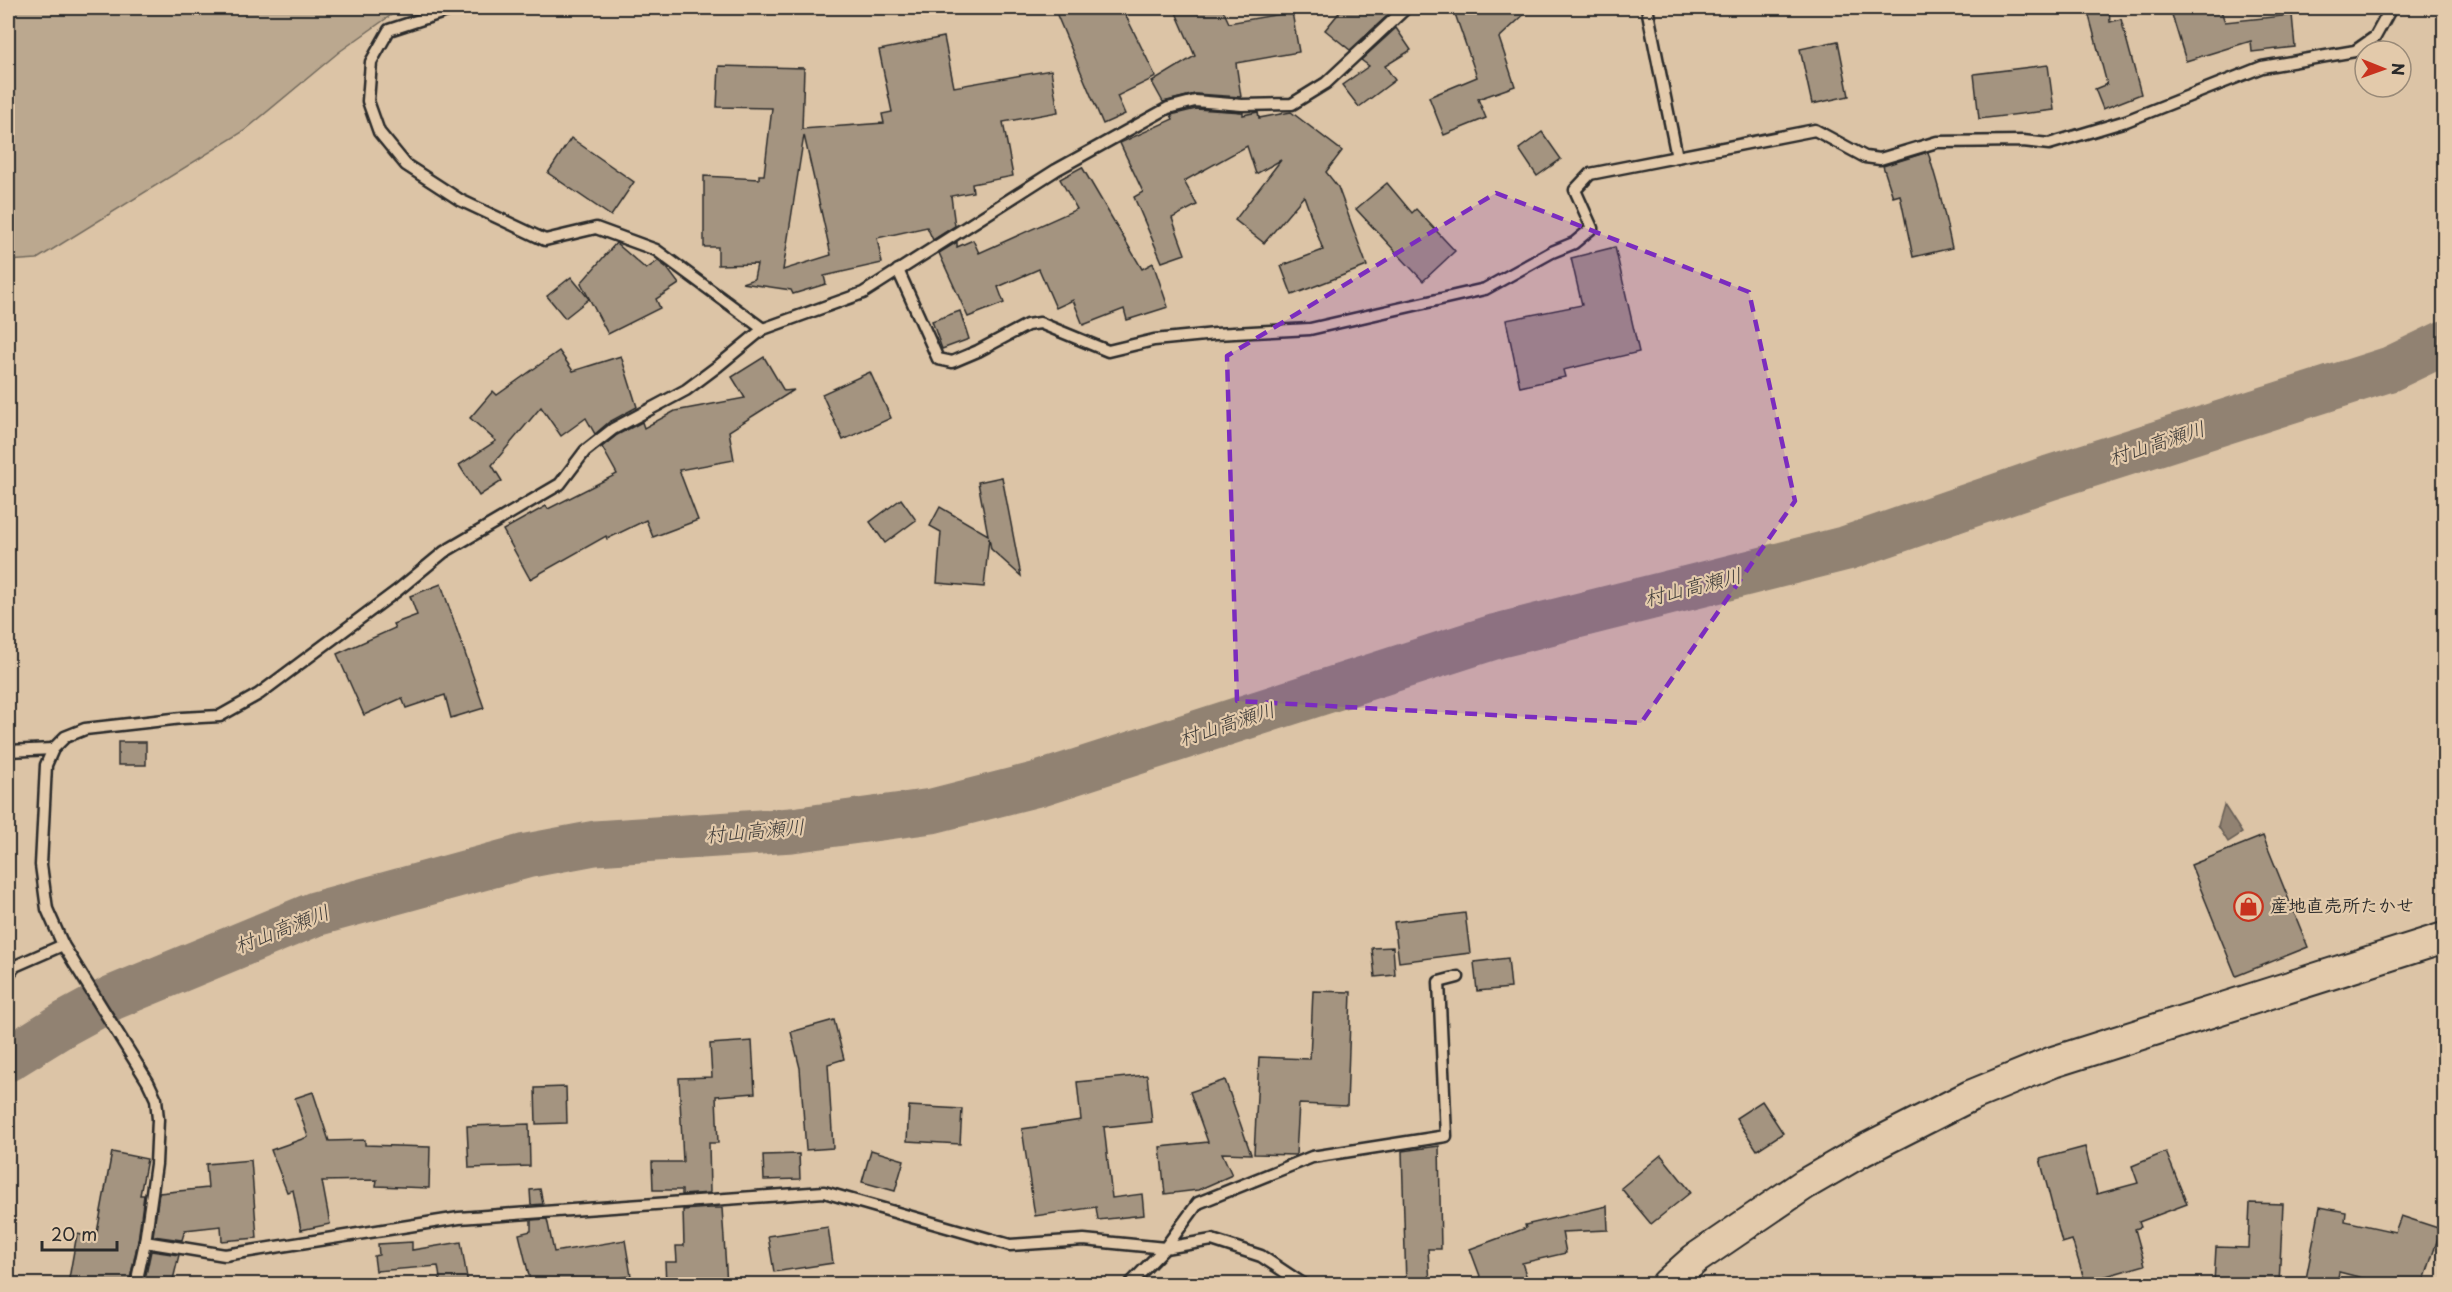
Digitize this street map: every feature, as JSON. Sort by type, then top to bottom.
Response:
[{"type":"street","points":[[1667,1284],[1695,1259],[1805,1184],[1862,1151],[1970,1096],[2053,1062],[2445,938]]},
{"type":"lane","points":[[456,8],[389,30],[371,63],[368,100],[379,132],[406,165],[460,200],[545,240],[596,228],[656,250],[763,329]]},
{"type":"lane","points":[[136,1284],[145,1242],[156,1164],[158,1119],[156,1099],[63,945],[47,909],[41,865],[46,765],[53,749],[65,737],[85,729],[220,716],[249,700],[398,590],[444,552],[560,484],[585,451],[613,429],[639,413],[686,390],[763,329],[863,293],[1056,170],[1168,108],[1195,101],[1242,105],[1292,104],[1310,95],[1406,8]]},
{"type":"lane","points":[[1647,8],[1677,158]]},
{"type":"lane","points":[[898,270],[938,359],[952,362],[1027,325],[1040,322],[1108,351],[1154,340],[1310,329],[1485,289],[1552,252],[1574,243],[1592,228],[1575,190],[1590,174],[1815,130],[1865,157],[1881,159],[1937,142],[2023,141],[2049,144],[2126,121],[2262,67],[2355,51],[2374,37],[2391,8]]},
{"type":"lane","points":[[8,751],[53,749]]},
{"type":"lane","points":[[8,975],[15,966],[63,945]]},
{"type":"lane","points":[[1130,1284],[1165,1248],[1198,1203],[1311,1157],[1446,1136],[1439,982],[1458,977]]},
{"type":"lane","points":[[145,1242],[225,1255],[459,1218],[824,1192],[1010,1245],[1084,1240],[1165,1248],[1212,1240],[1261,1256],[1303,1284]]},
{"type":"highlighted area","points":[[1496,193],[1749,292],[1795,501],[1641,723],[1237,701],[1227,356]]},
{"type":"shaded area","points":[[8,8],[401,8],[339,52],[244,131],[37,259],[8,261]]},
{"type":"shaded area","points":[[2224,805],[2242,833],[2228,842],[2218,826]]},
{"type":"building","points":[[1054,8],[1122,8],[1156,77],[1117,96],[1125,114],[1103,124]]},
{"type":"building","points":[[1174,8],[1222,8],[1229,23],[1292,12],[1299,52],[1236,63],[1241,97],[1195,94],[1163,102],[1152,82],[1195,56]]},
{"type":"building","points":[[1343,8],[1383,8],[1388,15],[1350,50],[1325,30]]},
{"type":"building","points":[[1453,8],[1531,8],[1499,38],[1515,86],[1478,99],[1486,118],[1444,135],[1429,97],[1477,77]]},
{"type":"building","points":[[2087,8],[2109,8],[2110,22],[2121,19],[2141,94],[2103,109],[2095,89],[2107,84]]},
{"type":"building","points":[[2170,8],[2220,8],[2225,22],[2292,15],[2295,47],[2252,52],[2251,41],[2186,61]]},
{"type":"building","points":[[1396,28],[1411,50],[1385,66],[1395,80],[1359,107],[1342,85],[1369,66],[1361,60]]},
{"type":"building","points":[[944,37],[954,87],[1051,70],[1058,112],[1003,122],[1013,176],[972,184],[973,192],[951,196],[955,226],[933,240],[927,227],[877,238],[882,263],[824,276],[826,284],[793,294],[791,290],[742,283],[754,279],[757,264],[718,265],[718,247],[704,247],[704,176],[759,179],[759,175],[764,175],[772,108],[717,107],[719,66],[804,68],[802,129],[884,123],[882,114],[892,112],[879,50]],"holes":[[[804,135],[831,255],[783,270]]]},
{"type":"building","points":[[1838,41],[1849,96],[1812,104],[1800,49]]},
{"type":"building","points":[[2048,65],[2054,110],[1979,119],[1974,74]]},
{"type":"building","points":[[1196,109],[1243,112],[1243,115],[1258,112],[1259,118],[1291,112],[1342,151],[1326,172],[1338,187],[1367,266],[1292,295],[1281,266],[1323,250],[1304,196],[1264,243],[1235,220],[1281,160],[1256,174],[1247,146],[1184,181],[1197,205],[1172,218],[1185,254],[1162,262],[1134,197],[1143,192],[1120,143],[1173,119],[1171,115]]},
{"type":"building","points":[[1542,132],[1561,159],[1537,176],[1519,149]]},
{"type":"building","points":[[571,138],[634,182],[611,216],[548,173]]},
{"type":"building","points":[[1928,152],[1952,248],[1913,257],[1900,195],[1893,197],[1883,166]]},
{"type":"building","points":[[1082,167],[1142,269],[1153,263],[1168,307],[1127,320],[1124,309],[1083,325],[1073,300],[1056,308],[1039,269],[998,287],[1004,303],[968,317],[939,253],[957,242],[957,247],[973,240],[979,253],[1077,209],[1060,179]]},
{"type":"building","points":[[1387,183],[1412,213],[1416,209],[1455,251],[1423,281],[1356,209]]},
{"type":"building","points":[[616,243],[646,269],[658,261],[667,268],[679,284],[656,299],[660,308],[608,334],[581,283]]},
{"type":"building","points":[[1615,247],[1639,352],[1563,370],[1565,377],[1520,387],[1506,320],[1582,305],[1571,258]]},
{"type":"building","points":[[571,277],[589,299],[565,318],[547,296]]},
{"type":"building","points":[[960,311],[969,339],[942,349],[932,321]]},
{"type":"building","points":[[559,351],[573,371],[621,356],[637,407],[609,422],[595,434],[586,418],[561,436],[541,407],[492,465],[502,481],[479,496],[459,465],[496,441],[470,418],[493,391],[497,395]]},
{"type":"building","points":[[764,357],[784,391],[794,390],[729,431],[734,460],[679,470],[698,520],[653,537],[646,520],[607,539],[606,536],[530,579],[503,530],[546,506],[548,509],[617,474],[602,447],[617,435],[642,422],[644,428],[675,411],[745,398],[732,377]]},
{"type":"building","points":[[870,372],[891,418],[843,440],[822,394]]},
{"type":"building","points":[[1002,477],[1021,576],[991,549],[989,538],[984,587],[937,583],[941,532],[930,526],[940,507],[988,535],[978,482]]},
{"type":"building","points":[[901,499],[916,520],[885,543],[870,522]]},
{"type":"building","points":[[441,584],[484,708],[451,718],[445,695],[406,708],[402,698],[364,715],[337,654],[395,628],[393,624],[417,615],[410,596]]},
{"type":"building","points":[[118,742],[146,742],[146,765],[118,765]]},
{"type":"building","name":"産地直売所たかせ","points":[[2263,836],[2308,947],[2236,976],[2191,865]]},
{"type":"building","points":[[1465,913],[1470,953],[1399,962],[1394,922]]},
{"type":"building","points":[[1393,947],[1395,975],[1375,977],[1372,948]]},
{"type":"building","points":[[1508,958],[1511,988],[1477,991],[1474,962]]},
{"type":"building","points":[[1313,991],[1351,992],[1347,1106],[1299,1104],[1296,1155],[1254,1154],[1259,1057],[1310,1059]]},
{"type":"building","points":[[834,1020],[844,1059],[828,1064],[833,1148],[806,1150],[800,1068],[791,1032]]},
{"type":"building","points":[[752,1041],[755,1093],[716,1096],[718,1143],[709,1143],[710,1193],[682,1195],[682,1190],[653,1190],[652,1162],[683,1162],[679,1078],[712,1077],[710,1044]]},
{"type":"building","points":[[1147,1075],[1152,1122],[1104,1127],[1112,1198],[1142,1194],[1144,1215],[1098,1220],[1096,1207],[1035,1216],[1022,1129],[1081,1120],[1077,1082]]},
{"type":"building","points":[[1225,1080],[1251,1154],[1222,1153],[1232,1175],[1198,1190],[1165,1194],[1160,1147],[1208,1142],[1190,1092]]},
{"type":"building","points":[[566,1087],[567,1123],[536,1124],[535,1088]]},
{"type":"building","points":[[313,1092],[329,1141],[365,1140],[365,1145],[430,1147],[429,1188],[376,1186],[377,1180],[322,1181],[330,1224],[301,1230],[293,1190],[287,1192],[271,1150],[308,1137],[295,1098]]},
{"type":"building","points":[[1762,1101],[1783,1133],[1757,1150],[1736,1118]]},
{"type":"building","points":[[909,1106],[962,1109],[960,1144],[907,1141]]},
{"type":"building","points":[[529,1124],[530,1166],[469,1168],[467,1126]]},
{"type":"building","points":[[1439,1146],[1441,1249],[1428,1249],[1430,1284],[1406,1284],[1402,1151]]},
{"type":"building","points":[[2085,1147],[2097,1194],[2138,1183],[2132,1166],[2166,1152],[2187,1204],[2139,1222],[2141,1227],[2135,1229],[2145,1265],[2085,1282],[2072,1240],[2062,1243],[2040,1159]]},
{"type":"building","points":[[871,1150],[904,1160],[895,1191],[862,1182]]},
{"type":"building","points":[[112,1152],[147,1159],[140,1195],[144,1195],[138,1241],[129,1284],[68,1284],[77,1234],[96,1238]]},
{"type":"building","points":[[799,1154],[800,1179],[764,1180],[763,1155]]},
{"type":"building","points":[[1661,1155],[1691,1192],[1651,1224],[1621,1188]]},
{"type":"building","points":[[251,1160],[257,1238],[222,1241],[221,1226],[185,1230],[182,1240],[153,1236],[159,1193],[208,1188],[206,1164]]},
{"type":"building","points":[[540,1189],[543,1204],[531,1205],[530,1190]]},
{"type":"building","points":[[2250,1203],[2283,1204],[2279,1284],[2214,1284],[2216,1247],[2248,1248]]},
{"type":"building","points":[[1607,1206],[1608,1230],[1562,1232],[1566,1253],[1522,1263],[1529,1284],[1483,1284],[1470,1249],[1526,1228],[1525,1225]]},
{"type":"building","points":[[2320,1207],[2346,1212],[2345,1221],[2395,1232],[2401,1216],[2441,1229],[2423,1284],[2386,1284],[2339,1272],[2337,1284],[2305,1284]]},
{"type":"building","points":[[722,1208],[727,1284],[666,1284],[665,1262],[677,1262],[676,1246],[684,1246],[683,1210]]},
{"type":"building","points":[[547,1219],[554,1252],[625,1240],[631,1276],[578,1284],[531,1284],[519,1234],[531,1231],[531,1220]]},
{"type":"building","points":[[828,1227],[833,1263],[774,1272],[768,1236]]},
{"type":"building","points":[[412,1242],[412,1250],[461,1242],[468,1284],[441,1284],[438,1266],[376,1271],[374,1256],[379,1255],[378,1244]]},
{"type":"building","points":[[151,1251],[179,1255],[172,1284],[144,1284]]},
{"type":"waterway","name":"村山高瀬川","points":[[8,1059],[112,998],[315,914],[526,856],[595,843],[792,830],[932,811],[1038,784],[1497,636],[1847,548],[2049,478],[2390,369],[2444,343]]},
{"type":"place","name":"産地直売所たかせ","points":[[2249,906]]}]
